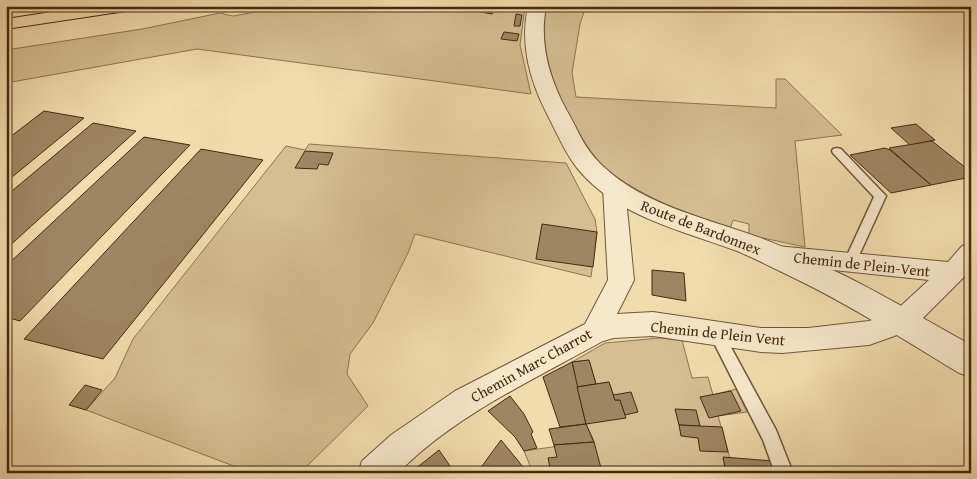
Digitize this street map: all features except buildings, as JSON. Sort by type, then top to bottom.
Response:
[{"type":"highway","points":[[6,9],[47,6]]},
{"type":"highway","points":[[6,14],[56,6]]},
{"type":"highway","points":[[6,24],[126,6]]},
{"type":"street","name":"Route de Bardonnex","points":[[537,6],[536,52],[544,87],[580,154],[598,175],[614,188],[650,209],[771,254],[819,277],[971,362]]},
{"type":"street","name":"Chemin Marc Charrot","points":[[374,473],[402,446],[466,402],[595,332],[621,280],[614,188]]},
{"type":"street","name":"Chemin de Plein-Vent","points":[[771,254],[954,272]]},
{"type":"street","name":"Chemin de Plein-Vent","points":[[901,322],[971,254]]},
{"type":"street","name":"Chemin de Plein Vent","points":[[595,332],[614,326],[653,324],[760,340],[808,340],[869,333],[901,322]]},
{"type":"lane","points":[[838,151],[880,196],[850,262]]},
{"type":"lane","points":[[716,333],[770,436],[784,473]]},
{"type":"shaded area","points":[[289,6],[525,6],[520,45],[531,94],[197,49],[6,83],[6,50],[142,29],[220,13],[233,16]]},
{"type":"shaded area","points":[[545,6],[586,6],[580,24],[572,73],[576,97],[776,108],[776,79],[785,79],[842,135],[795,141],[805,247],[749,235],[749,224],[733,220],[730,229],[684,212],[654,199],[612,174],[583,140],[557,94],[551,79],[547,67],[544,44]]},
{"type":"shaded area","points":[[309,144],[566,163],[595,219],[597,232],[591,277],[415,234],[408,253],[373,323],[350,354],[347,374],[368,406],[300,473],[252,473],[86,410],[115,378],[133,339],[286,146],[305,150]]},
{"type":"shaded area","points":[[659,338],[682,340],[692,378],[708,377],[713,395],[736,389],[747,412],[718,416],[730,458],[723,458],[727,473],[533,473],[524,451],[594,441],[586,424],[615,400],[609,382],[596,384],[589,360],[572,362],[605,343]]}]
